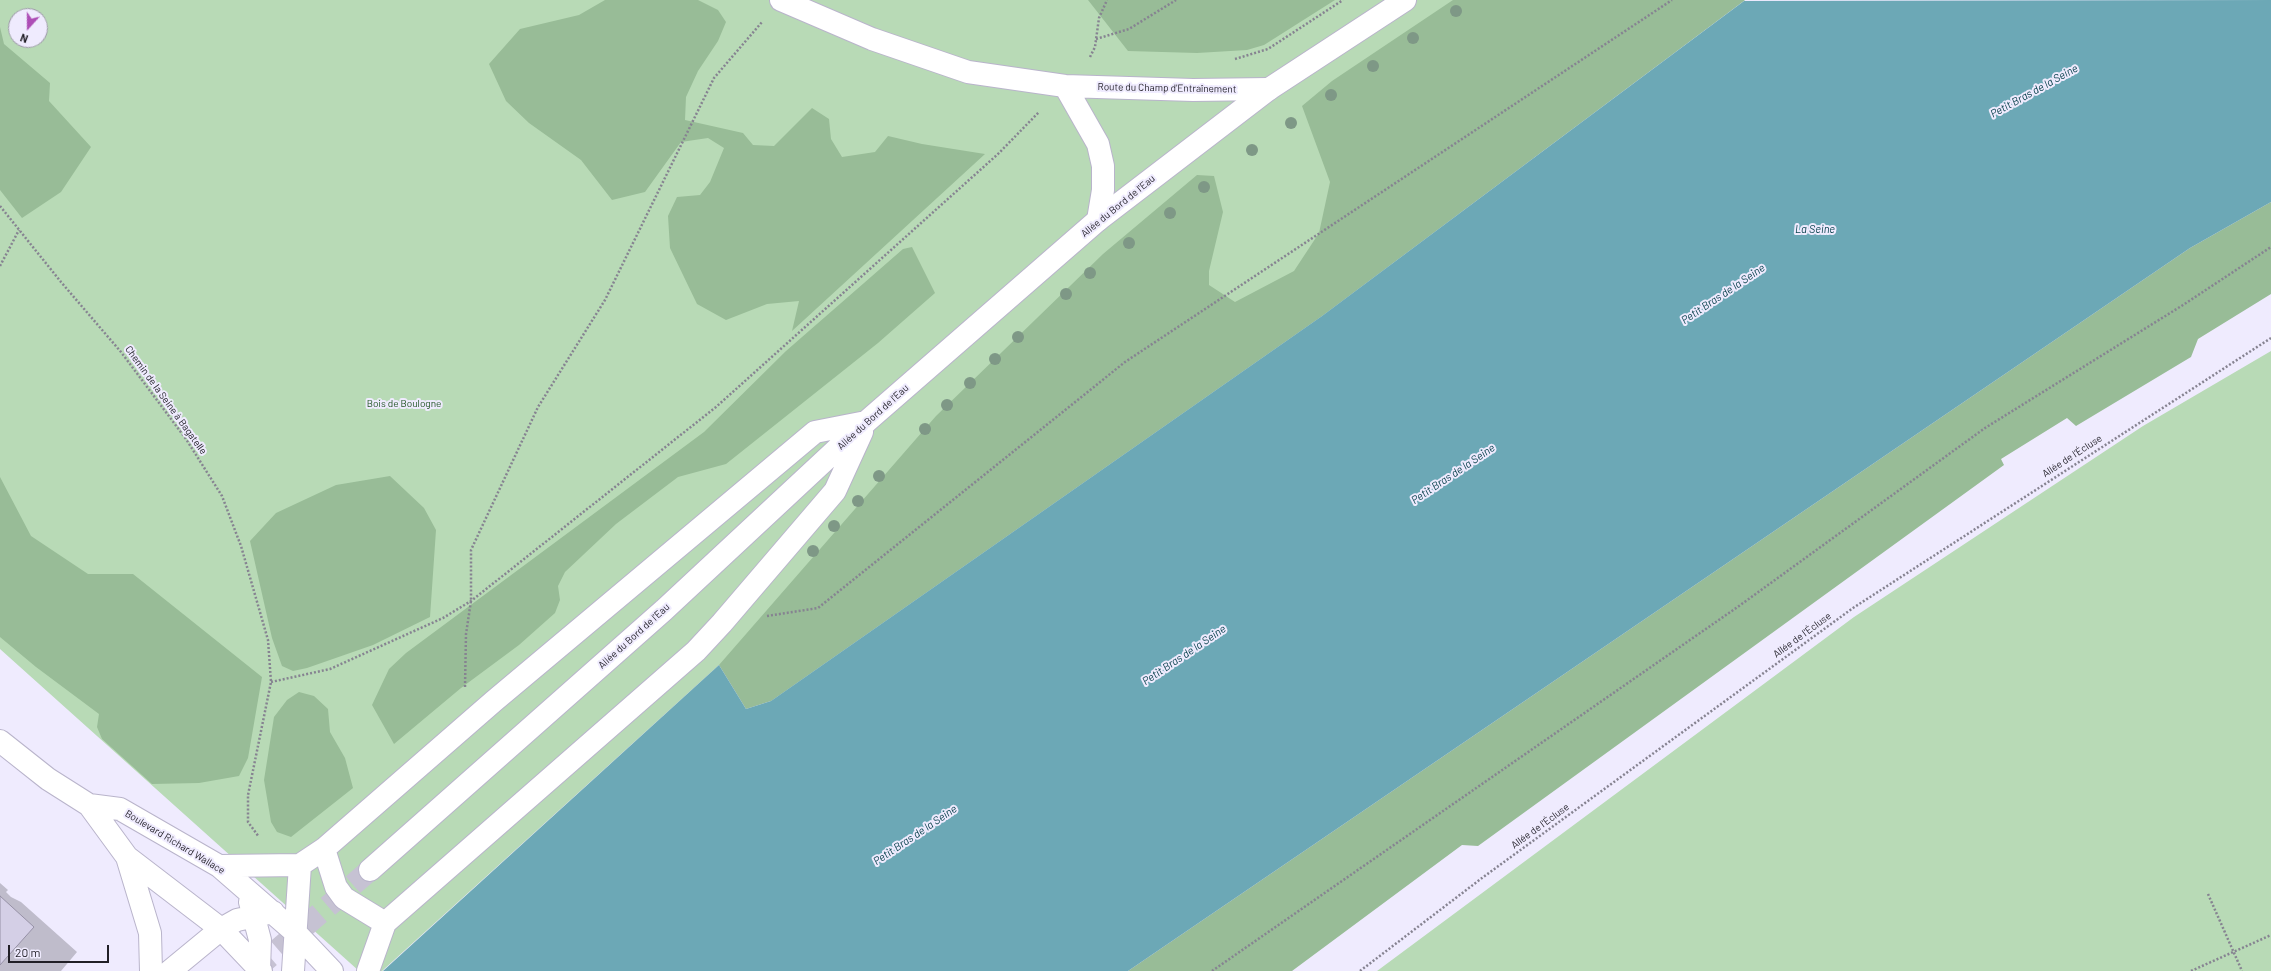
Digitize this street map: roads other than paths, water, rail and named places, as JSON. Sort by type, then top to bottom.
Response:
[{"type":"main road","name":"Route du Champ d'Entraînement","points":[[781,0],[872,39],[968,72],[1065,86],[1194,90],[1269,89]]},
{"type":"main road","name":"Allée du Bord de l'Eau","points":[[370,870],[664,610],[866,422],[1098,220],[1269,89],[1405,0]]},
{"type":"main road","points":[[1065,86],[1089,125],[1098,144],[1103,166],[1103,190],[1098,220]]},
{"type":"main road","points":[[219,866],[300,865],[324,849],[494,701],[815,432],[866,422]]},
{"type":"main road","points":[[369,967],[385,923],[696,651],[835,491],[866,422]]},
{"type":"main road","name":"Boulevard Richard Wallace","points":[[0,741],[48,779],[88,805],[127,857],[221,929],[260,970]]},
{"type":"main road","name":"Boulevard Richard Wallace","points":[[88,805],[120,810],[219,866],[247,889],[263,913],[296,933],[332,971]]},
{"type":"main road","points":[[324,849],[336,888],[344,898],[385,923]]},
{"type":"main road","points":[[127,857],[150,933],[152,971]]},
{"type":"main road","points":[[294,971],[300,865]]},
{"type":"main road","points":[[170,971],[221,929],[237,920],[263,913],[260,940],[260,970]]},
{"type":"water","name":"La Seine","points":[[2271,0],[2271,202],[2190,248],[1128,971],[383,971],[719,665],[746,709],[771,701],[1322,316],[1744,1]]},
{"type":"tunnel","points":[[253,971],[370,870]]},
{"type":"water label","name":"Petit Bras de la Seine","points":[[2034,91]]},
{"type":"water label","name":"Petit Bras de la Seine","points":[[1723,294]]},
{"type":"water label","name":"Petit Bras de la Seine","points":[[1453,474]]},
{"type":"water label","name":"Petit Bras de la Seine","points":[[1184,655]]},
{"type":"water label","name":"Petit Bras de la Seine","points":[[915,835]]},
{"type":"park label","name":"Bois de Boulogne","points":[[404,404]]}]
